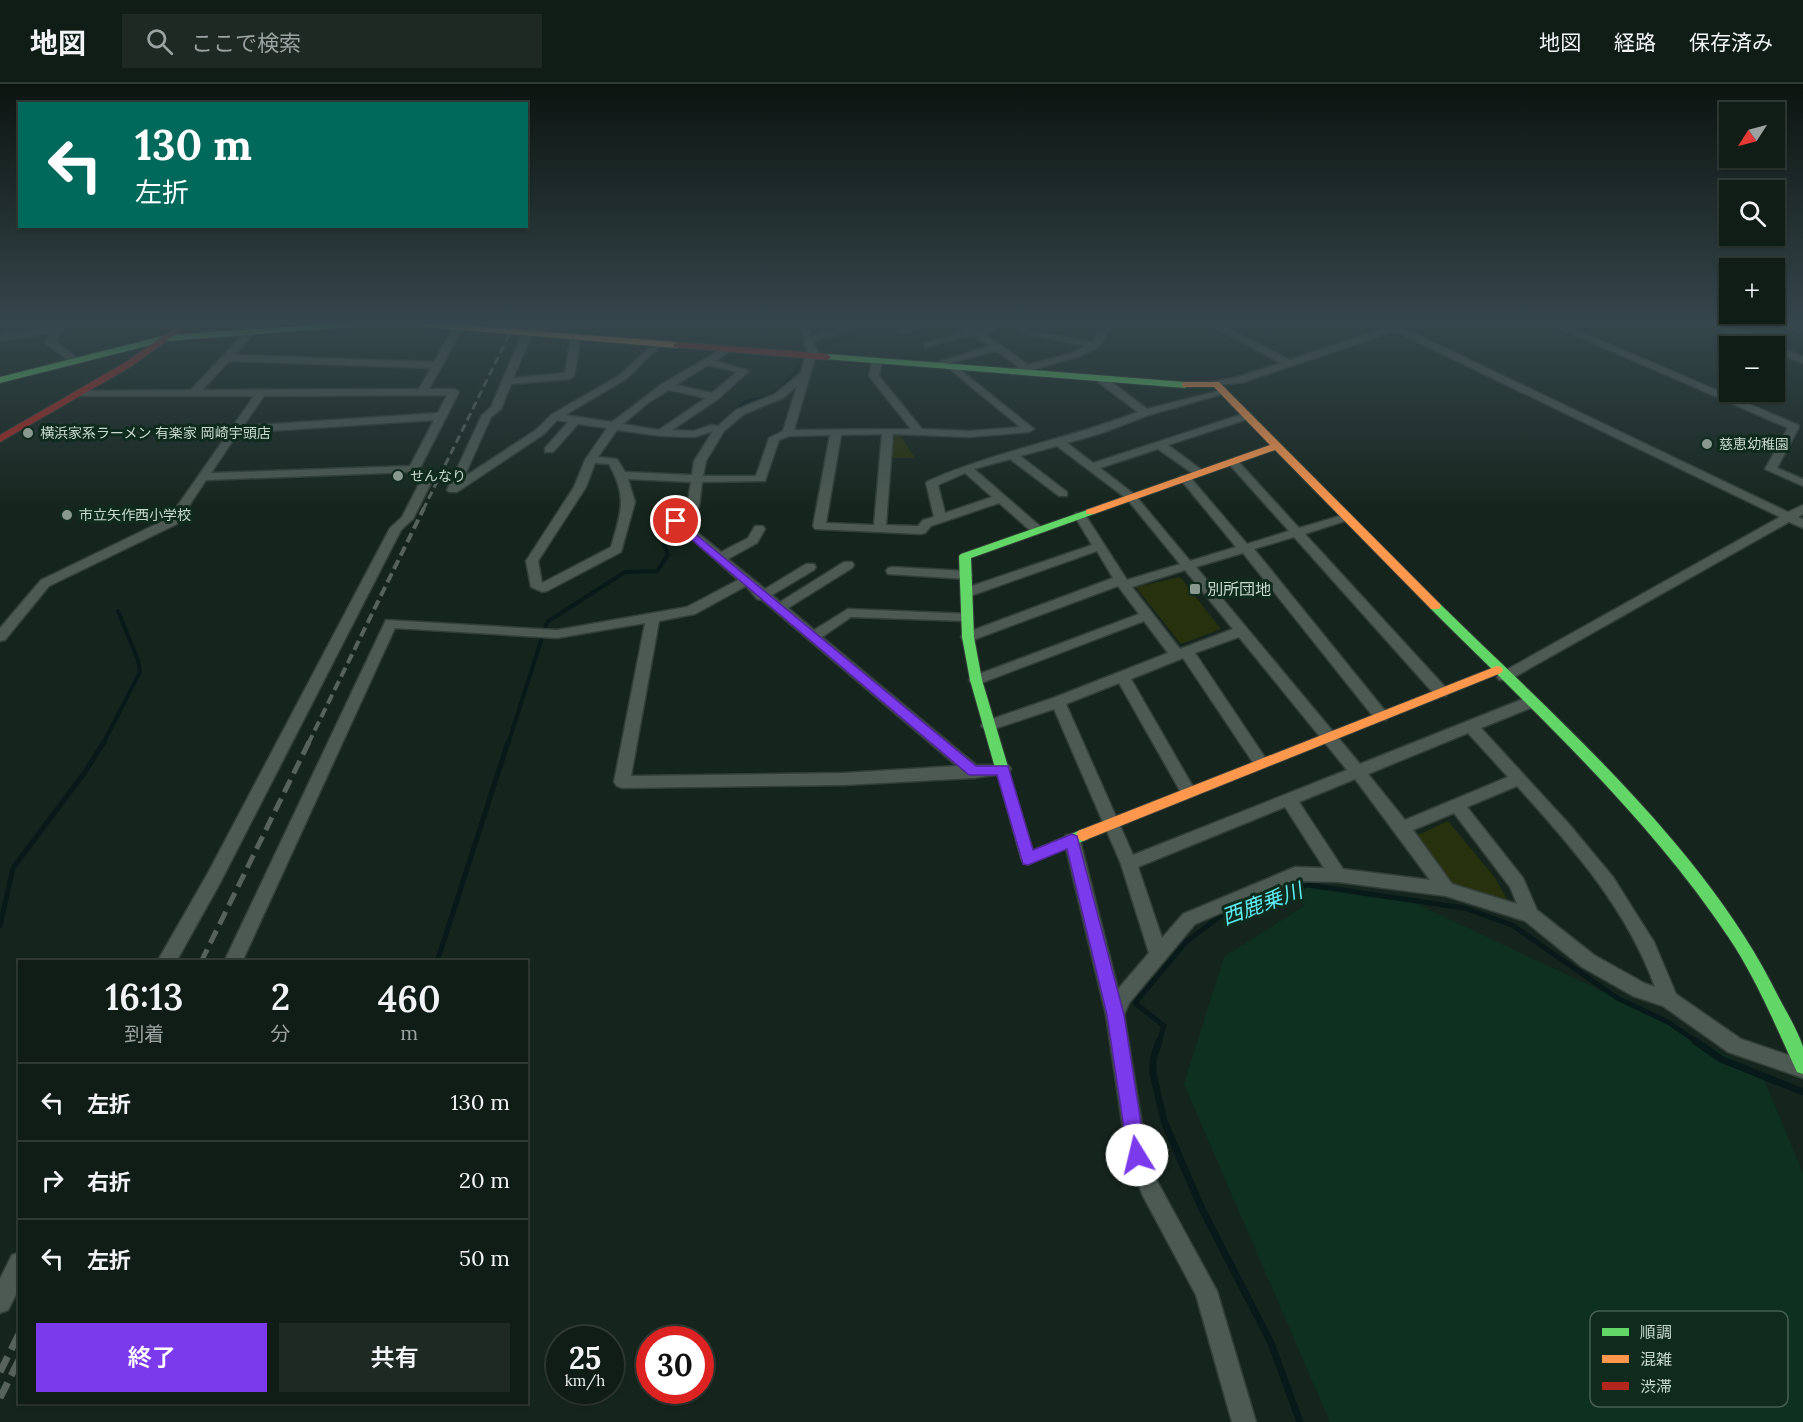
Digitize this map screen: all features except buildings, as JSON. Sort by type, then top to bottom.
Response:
[{"type":"main road","points":[[0,432],[73,387]]},
{"type":"main road","points":[[0,439],[89,387]]},
{"type":"main road","points":[[1219,387],[1528,703],[1644,818],[1704,889],[1735,934],[1756,970],[1803,1068]]},
{"type":"main road","points":[[1276,446],[964,556],[968,592],[966,616],[968,637],[976,681],[1028,859],[1111,822],[1329,736],[1441,692],[1501,673]]},
{"type":"street","points":[[193,393],[198,387]]},
{"type":"street","points":[[422,392],[424,387]]},
{"type":"street","points":[[504,387],[496,409],[487,414],[453,490],[540,432],[555,417],[605,387]]},
{"type":"street","points":[[591,460],[613,461],[621,475],[629,502],[617,549],[542,588],[535,584],[532,561],[580,487],[591,460],[614,426],[664,387]]},
{"type":"street","points":[[672,387],[714,397]]},
{"type":"street","points":[[661,433],[725,387]]},
{"type":"street","points":[[555,417],[661,433],[695,434],[715,428],[740,412],[779,396],[789,387]]},
{"type":"street","points":[[788,433],[801,387]]},
{"type":"street","points":[[883,387],[919,432]]},
{"type":"street","points":[[621,475],[761,479],[774,438],[788,433],[888,431],[977,434],[1029,429],[978,387]]},
{"type":"street","points":[[1112,387],[1145,413]]},
{"type":"street","points":[[940,518],[932,483],[966,468],[1098,431],[1218,387]]},
{"type":"street","points":[[1522,387],[1803,524]]},
{"type":"street","points":[[1702,387],[1794,427],[1771,469],[1803,483]]},
{"type":"street","points":[[0,637],[45,583],[173,521],[261,392]]},
{"type":"street","points":[[80,393],[454,392],[414,469]]},
{"type":"street","points":[[233,430],[441,416]]},
{"type":"street","points":[[1091,467],[1247,416]]},
{"type":"street","points":[[549,450],[576,420]]},
{"type":"street","points":[[715,428],[700,461],[693,507],[675,519],[676,521],[762,596],[974,772]]},
{"type":"street","points":[[836,431],[819,526],[921,530],[927,523],[1001,498]]},
{"type":"street","points":[[880,529],[888,431]]},
{"type":"street","points":[[1057,441],[1131,497],[1329,736],[1402,828],[1446,889]]},
{"type":"street","points":[[1160,445],[1199,473]]},
{"type":"street","points":[[1012,454],[1063,494]]},
{"type":"street","points":[[1233,462],[1441,692]]},
{"type":"street","points":[[966,468],[1037,530]]},
{"type":"street","points":[[167,960],[219,869],[396,528],[408,519],[427,479],[414,469],[202,477]]},
{"type":"street","points":[[1185,478],[1245,548],[1381,716]]},
{"type":"street","points":[[1501,673],[1803,509]]},
{"type":"street","points":[[1080,515],[1123,582],[1181,653],[1261,763]]},
{"type":"street","points":[[968,637],[1123,582],[1188,566],[1347,517]]},
{"type":"street","points":[[720,558],[753,540],[759,529]]},
{"type":"street","points":[[968,592],[1100,546]]},
{"type":"street","points":[[778,609],[848,565]]},
{"type":"street","points":[[762,596],[810,567]]},
{"type":"street","points":[[892,571],[966,575]]},
{"type":"street","points":[[234,960],[391,623],[542,631],[557,634],[690,611],[746,581]]},
{"type":"street","points":[[812,637],[848,613],[966,616]]},
{"type":"street","points":[[976,681],[1148,615]]},
{"type":"street","points":[[653,618],[622,783],[844,779],[1003,769]]},
{"type":"street","points":[[988,726],[1058,702],[1242,631]]},
{"type":"street","points":[[1123,677],[1188,792]]},
{"type":"street","points":[[1058,702],[1129,864],[1158,953]]},
{"type":"street","points":[[1129,864],[1528,703]]},
{"type":"street","points":[[1470,726],[1563,824],[1602,875],[1645,941],[1669,1000]]},
{"type":"street","points":[[1402,828],[1519,779]]},
{"type":"street","points":[[1289,800],[1338,875]]},
{"type":"street","points":[[1456,806],[1516,883],[1531,915]]},
{"type":"street","points":[[1072,840],[1115,1015],[1137,1155],[1149,1186],[1206,1291],[1244,1422]]},
{"type":"street","points":[[1115,1015],[1121,998],[1189,919],[1295,874],[1338,875],[1446,889],[1531,915],[1588,961],[1639,990],[1669,1000],[1735,1047],[1803,1068]]},
{"type":"street","points":[[0,1302],[18,1267]]},
{"type":"shaded area","points":[[900,435],[915,458],[891,458],[895,436]]},
{"type":"shaded area","points":[[1180,577],[1221,629],[1181,644],[1136,587]]},
{"type":"shaded area","points":[[1448,821],[1495,878],[1508,901],[1453,889],[1416,836]]},
{"type":"shaded area","points":[[1308,885],[1404,898],[1646,1012],[1762,1075],[1803,1173],[1803,1422],[1330,1422],[1184,1084],[1224,957],[1304,906],[1293,890]]},
{"type":"waterway","points":[[714,430],[746,401],[770,396],[781,387]]},
{"type":"waterway","points":[[678,510],[687,506],[689,495]]},
{"type":"waterway","points":[[508,744],[547,622],[625,572],[657,571],[668,555],[654,519],[682,508]]},
{"type":"waterway","points":[[103,744],[140,672],[138,660],[118,611]]},
{"type":"waterway","points":[[0,926],[13,868],[85,772],[104,742]]},
{"type":"waterway","points":[[438,960],[508,742]]},
{"type":"waterway","name":"西鹿乗川","points":[[1159,1042],[1164,1026],[1135,1003],[1186,942],[1223,914],[1308,885],[1464,908],[1512,925],[1617,998],[1668,1022],[1697,1042]]},
{"type":"waterway","name":"西鹿乗川","points":[[1159,1041],[1153,1060],[1153,1073],[1164,1121],[1201,1207],[1271,1343],[1300,1422]]},
{"type":"waterway","name":"西鹿乗川","points":[[1695,1041],[1721,1059],[1803,1092]]},
{"type":"railway","points":[[423,510],[483,387]]},
{"type":"railway","points":[[308,744],[424,508]]},
{"type":"railway","points":[[202,960],[309,742]]},
{"type":"railway","points":[[0,1372],[18,1336]]},
{"type":"railway","points":[[0,1398],[18,1362]]},
{"type":"traffic: fast","points":[[1083,835],[1028,859],[976,680],[968,637],[965,556],[1090,512]]},
{"type":"traffic: fast","points":[[1435,606],[1630,803],[1701,888],[1734,932],[1754,964],[1803,1066]]},
{"type":"traffic: slow","points":[[1219,387],[1435,606]]},
{"type":"traffic: slow","points":[[1090,512],[1276,446]]},
{"type":"traffic: slow","points":[[1083,835],[1497,670]]},
{"type":"traffic: jam","points":[[0,439],[89,387]]},
{"type":"place","name":"横浜家系ラーメン 有楽家 岡崎宇頭店","points":[[28,433]]},
{"type":"place","name":"慈恵幼稚園","points":[[1707,444]]},
{"type":"place","name":"せんなり","points":[[398,476]]},
{"type":"place","name":"市立矢作西小学校","points":[[67,515]]},
{"type":"place","name":"別所団地","points":[[1195,589]]},
{"type":"route","points":[[676,521],[762,596],[974,772],[1003,769],[1028,859],[1072,840],[1115,1015],[1137,1155]]}]
